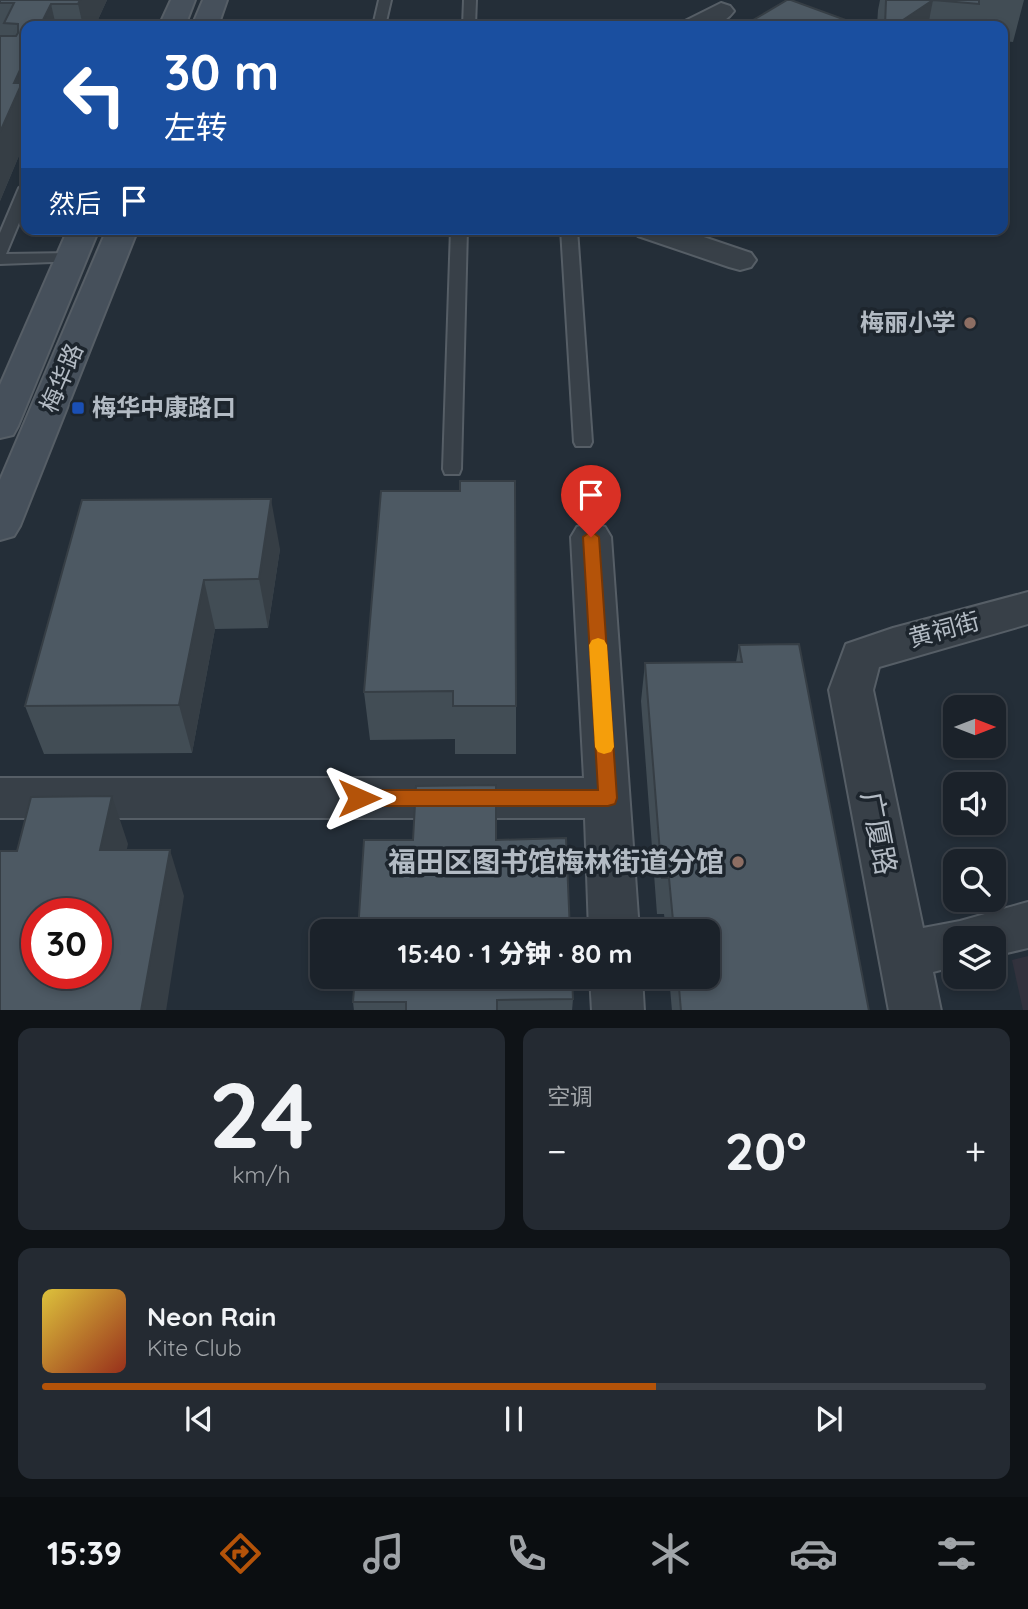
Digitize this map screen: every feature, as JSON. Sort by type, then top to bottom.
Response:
[{"type":"main road","points":[[174,21],[183,0]]},
{"type":"main road","points":[[207,21],[215,0]]},
{"type":"main road","name":"梅华路","points":[[0,527],[122,235]]},
{"type":"main road","name":"梅华路","points":[[0,426],[78,244]]},
{"type":"street","points":[[703,21],[721,11]]},
{"type":"street","points":[[667,235],[740,260]]},
{"type":"street","points":[[591,537],[613,919]]},
{"type":"street","name":"黄祠街","points":[[862,656],[893,644],[1028,608]]},
{"type":"street","name":"广厦路","points":[[862,656],[851,690],[915,1010]]},
{"type":"street","points":[[0,798],[608,798]]},
{"type":"street","points":[[1006,930],[1028,925]]},
{"type":"street","points":[[904,956],[943,946]]},
{"type":"street","points":[[617,989],[618,1010]]},
{"type":"lane","points":[[380,21],[384,0]]},
{"type":"lane","points":[[468,21],[470,0]]},
{"type":"lane","points":[[0,252],[21,200]]},
{"type":"lane","points":[[452,469],[459,235]]},
{"type":"lane","points":[[569,235],[583,442]]},
{"type":"lane","points":[[0,259],[78,244]]},
{"type":"shaded area","points":[[1028,956],[1028,1010],[1023,1010],[1012,960]]},
{"type":"building","points":[[0,0],[80,0],[78,4],[51,4],[42,21],[21,21],[21,68],[14,83],[21,83],[21,85],[0,132],[0,36],[16,36],[18,24],[4,23],[14,3],[0,3]]},
{"type":"building","points":[[791,0],[848,21],[751,21]]},
{"type":"building","points":[[886,0],[933,0],[902,21],[885,21]]},
{"type":"building","points":[[933,0],[979,0],[979,4]]},
{"type":"building","points":[[460,481],[515,481],[516,706],[453,706],[453,691],[364,692],[381,491],[460,491]]},
{"type":"building","points":[[271,499],[259,579],[204,580],[179,705],[25,706],[82,500]]},
{"type":"building","name":"福田区图书馆梅林街道分馆","points":[[799,644],[869,1010],[681,1010],[679,989],[720,989],[720,919],[673,919],[669,878],[662,878],[645,663],[742,662],[739,645]]},
{"type":"building","points":[[496,785],[496,840],[566,838],[569,919],[359,919],[364,840],[413,840],[416,786]]},
{"type":"building","points":[[112,796],[100,850],[170,850],[141,1010],[0,1010],[0,851],[17,851],[31,797]]},
{"type":"building","points":[[354,989],[573,989],[573,999],[497,1000],[497,1010],[406,1010],[406,1002],[353,1002]]},
{"type":"slow traffic","points":[[598,645],[604,747]]},
{"type":"place","name":"梅丽小学","points":[[970,323]]},
{"type":"place","name":"梅华中康路口","points":[[78,408]]},
{"type":"place","name":"福田区图书馆梅林街道分馆","points":[[738,862]]},
{"type":"route","points":[[359,798],[608,798],[591,537]]}]
